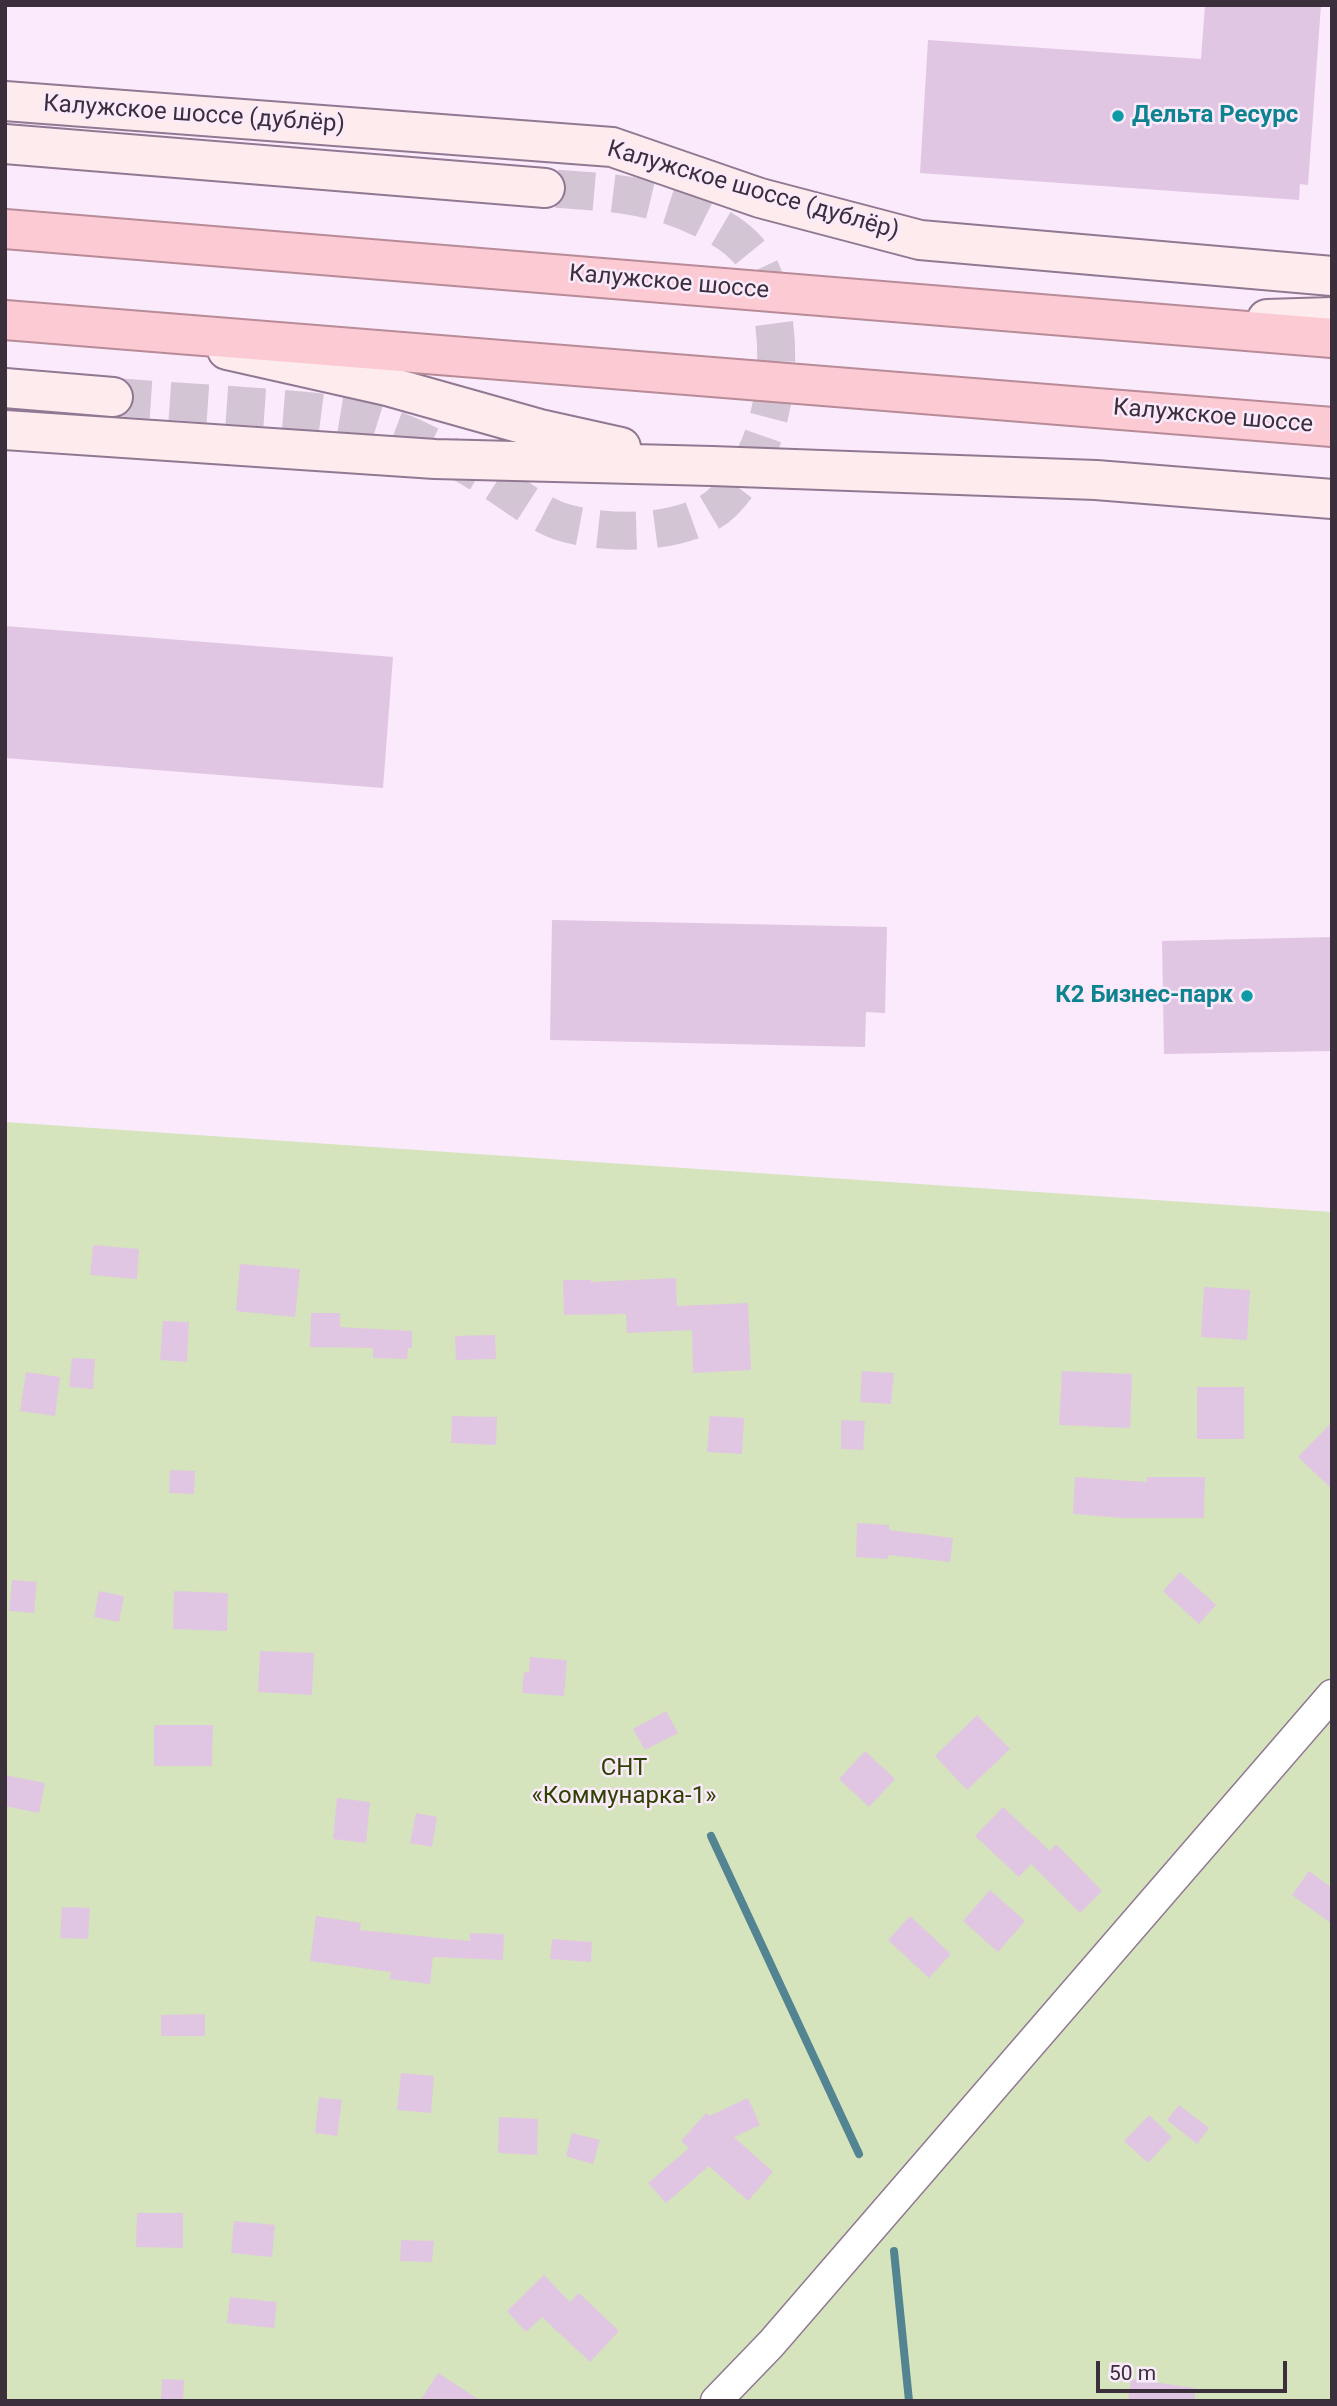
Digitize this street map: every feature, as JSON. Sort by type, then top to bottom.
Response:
[{"type":"highway","name":"Калужское шоссе","points":[[5,229],[1332,338]]},
{"type":"highway","name":"Калужское шоссе","points":[[5,320],[1332,427]]},
{"type":"main road","name":"Калужское шоссе (дублёр)","points":[[5,101],[612,147],[760,198],[920,240],[1332,276]]},
{"type":"main road","points":[[5,144],[545,188]]},
{"type":"main road","points":[[1137,321],[1332,317]]},
{"type":"main road","points":[[139,330],[387,386],[540,429],[712,466]]},
{"type":"main road","points":[[5,388],[113,397]]},
{"type":"main road","points":[[5,430],[435,459],[1096,480],[1332,499]]},
{"type":"street","points":[[716,2401],[771,2344],[1332,1695]]},
{"type":"green space","name":"СНТ «Коммунарка-1»","points":[[5,1122],[1332,1212],[1332,2401],[5,2401]]},
{"type":"building","name":"Дельта Ресурс","points":[[1205,5],[1321,5],[1308,185],[1300,184],[1299,200],[920,173],[928,40],[1201,59]]},
{"type":"building","points":[[5,626],[393,657],[383,788],[5,758]]},
{"type":"building","points":[[552,920],[887,927],[885,1013],[866,1012],[865,1047],[550,1040]]},
{"type":"building","name":"К2 Бизнес-парк","points":[[1332,937],[1332,1051],[1164,1054],[1162,941]]},
{"type":"building","points":[[93,1245],[139,1249],[137,1279],[90,1275]]},
{"type":"building","points":[[240,1264],[300,1269],[295,1317],[236,1311]]},
{"type":"building","points":[[676,1278],[677,1306],[748,1303],[751,1370],[693,1373],[692,1330],[627,1333],[626,1314],[564,1315],[563,1280],[591,1282]]},
{"type":"building","points":[[1204,1287],[1250,1290],[1247,1340],[1201,1337]]},
{"type":"building","points":[[311,1313],[340,1313],[340,1327],[412,1331],[412,1348],[408,1348],[407,1359],[373,1358],[373,1348],[310,1347]]},
{"type":"building","points":[[163,1321],[189,1322],[187,1362],[160,1360]]},
{"type":"building","points":[[495,1335],[496,1359],[456,1360],[455,1336]]},
{"type":"building","points":[[72,1358],[95,1359],[93,1389],[69,1387]]},
{"type":"building","points":[[862,1371],[894,1373],[891,1404],[860,1402]]},
{"type":"building","points":[[1062,1371],[1132,1374],[1130,1428],[1059,1425]]},
{"type":"building","points":[[26,1372],[60,1377],[55,1416],[20,1411]]},
{"type":"building","points":[[1197,1387],[1244,1387],[1244,1439],[1197,1439]]},
{"type":"building","points":[[452,1416],[497,1417],[496,1445],[451,1443]]},
{"type":"building","points":[[710,1416],[744,1418],[742,1454],[707,1452]]},
{"type":"building","points":[[841,1420],[865,1421],[863,1450],[841,1449]]},
{"type":"building","points":[[1332,1422],[1332,1489],[1298,1457]]},
{"type":"building","points":[[170,1470],[195,1471],[194,1494],[169,1493]]},
{"type":"building","points":[[1075,1477],[1147,1482],[1147,1477],[1205,1477],[1204,1518],[1122,1518],[1073,1514]]},
{"type":"building","points":[[857,1523],[889,1525],[889,1530],[953,1538],[950,1562],[888,1555],[888,1559],[856,1557]]},
{"type":"building","points":[[1180,1572],[1216,1605],[1199,1624],[1163,1591]]},
{"type":"building","points":[[12,1580],[37,1582],[34,1613],[9,1611]]},
{"type":"building","points":[[99,1591],[124,1596],[119,1622],[94,1617]]},
{"type":"building","points":[[174,1591],[228,1593],[227,1631],[173,1629]]},
{"type":"building","points":[[260,1651],[314,1653],[312,1695],[258,1692]]},
{"type":"building","points":[[530,1657],[567,1660],[564,1696],[522,1693],[524,1672],[529,1673]]},
{"type":"building","points":[[666,1711],[678,1733],[645,1750],[633,1729]]},
{"type":"building","points":[[977,1715],[1010,1749],[967,1790],[935,1756]]},
{"type":"building","points":[[154,1725],[213,1725],[212,1766],[154,1766]]},
{"type":"building","points":[[865,1751],[895,1779],[869,1807],[839,1779]]},
{"type":"building","points":[[5,1775],[45,1783],[39,1813],[5,1806]]},
{"type":"building","points":[[337,1798],[370,1802],[366,1843],[333,1839]]},
{"type":"building","points":[[1003,1807],[1050,1851],[1056,1844],[1102,1891],[1080,1913],[1031,1864],[1019,1877],[975,1836]]},
{"type":"building","points":[[416,1813],[437,1817],[432,1847],[410,1843]]},
{"type":"building","points":[[1309,1871],[1332,1888],[1332,1924],[1292,1895]]},
{"type":"building","points":[[990,1890],[1025,1921],[998,1952],[963,1921]]},
{"type":"building","points":[[62,1907],[90,1908],[88,1939],[60,1938]]},
{"type":"building","points":[[316,1916],[361,1923],[360,1930],[470,1941],[470,1933],[504,1934],[503,1960],[433,1957],[430,1984],[390,1979],[391,1972],[310,1961]]},
{"type":"building","points":[[910,1916],[951,1954],[929,1978],[888,1940]]},
{"type":"building","points":[[552,1939],[592,1942],[591,1962],[550,1959]]},
{"type":"building","points":[[205,2014],[205,2036],[161,2036],[161,2015]]},
{"type":"building","points":[[401,2073],[434,2076],[431,2113],[397,2110]]},
{"type":"building","points":[[319,2097],[342,2100],[337,2136],[315,2133]]},
{"type":"building","points":[[748,2098],[760,2125],[734,2137],[773,2172],[748,2201],[709,2166],[666,2203],[648,2183],[689,2148],[681,2141],[706,2113],[709,2116]]},
{"type":"building","points":[[1179,2105],[1209,2128],[1197,2144],[1167,2120]]},
{"type":"building","points":[[1149,2115],[1172,2137],[1148,2163],[1124,2141]]},
{"type":"building","points":[[499,2117],[538,2119],[537,2155],[498,2153]]},
{"type":"building","points":[[572,2133],[600,2140],[593,2164],[566,2156]]},
{"type":"building","points":[[137,2213],[183,2213],[183,2248],[136,2247]]},
{"type":"building","points":[[234,2221],[275,2225],[272,2257],[231,2253]]},
{"type":"building","points":[[401,2240],[434,2241],[432,2262],[400,2261]]},
{"type":"building","points":[[544,2275],[570,2302],[579,2293],[619,2331],[590,2362],[542,2317],[526,2332],[507,2311]]},
{"type":"building","points":[[230,2297],[277,2302],[274,2328],[227,2323]]},
{"type":"building","points":[[438,2373],[481,2401],[420,2401]]},
{"type":"building","points":[[162,2379],[184,2380],[183,2401],[161,2401]]},
{"type":"building","points":[[1131,2379],[1195,2388],[1195,2401],[1128,2401]]},
{"type":"waterway","points":[[711,1836],[859,2154]]},
{"type":"waterway","points":[[894,2251],[909,2401]]},
{"type":"tunnel","points":[[113,397],[306,411],[368,421],[429,445],[540,512],[581,527],[633,531],[673,526],[700,517],[723,502],[740,482],[753,460],[771,410],[775,384],[775,331],[762,272],[749,251],[734,237],[685,211],[627,195],[545,188]]},
{"type":"place","name":"Дельта Ресурс","points":[[1118,116]]},
{"type":"place","name":"К2 Бизнес-парк","points":[[1247,996]]}]
